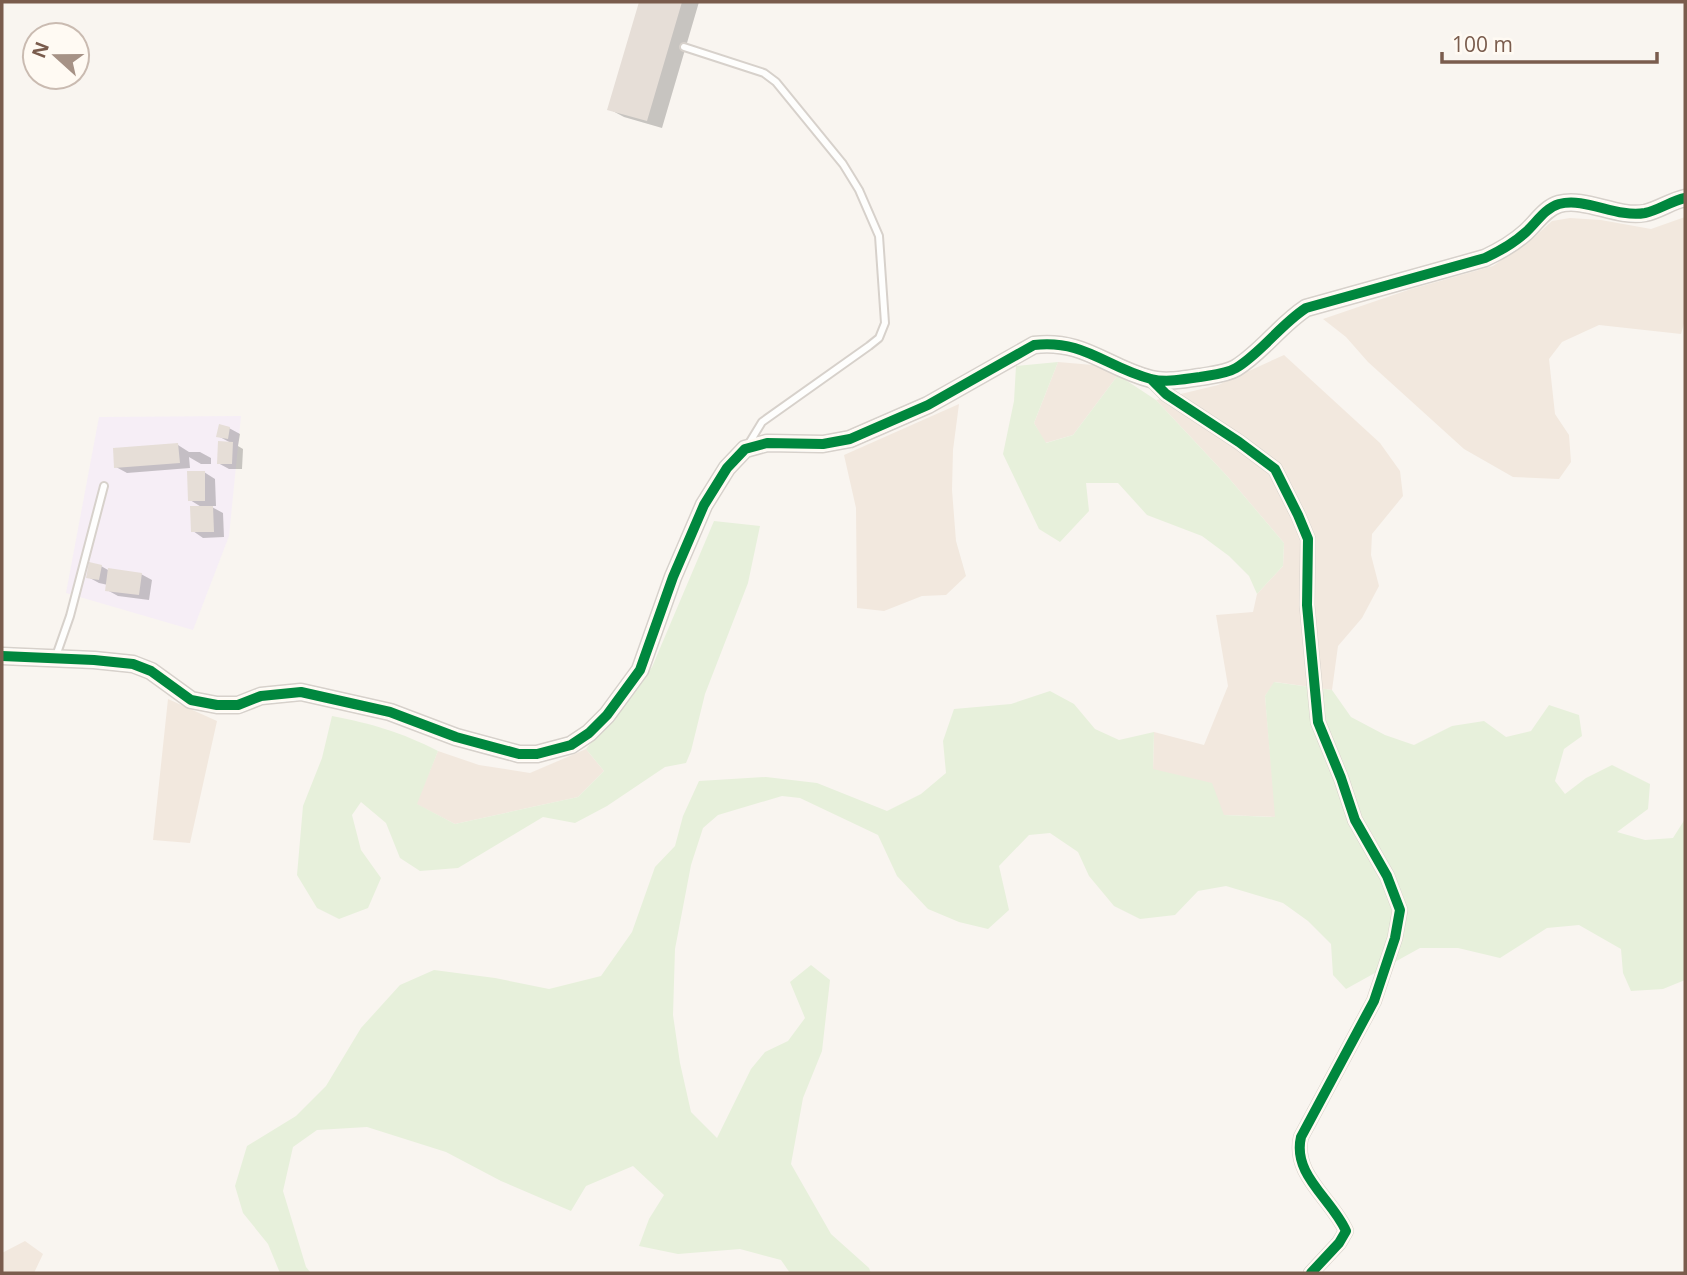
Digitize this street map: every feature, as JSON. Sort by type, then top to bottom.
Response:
[{"type":"street","points":[[2,656],[133,664],[151,671],[191,701],[217,705],[238,705],[261,696],[300,692],[390,712],[456,737],[519,754],[537,754],[571,745],[589,733],[607,715],[640,670],[673,577],[704,505],[727,468],[745,449],[767,443],[823,444],[850,439],[928,405],[1034,345],[1071,345],[1152,379],[1170,381],[1235,370],[1291,318],[1306,308],[1485,258],[1501,251],[1525,233],[1549,209],[1560,204],[1644,213],[1685,198]]},
{"type":"street","points":[[1152,379],[1166,394],[1275,469],[1298,515],[1308,539],[1307,605],[1318,722],[1355,820],[1387,876],[1399,910],[1395,938],[1374,1001],[1301,1137],[1298,1149],[1306,1173],[1340,1218],[1346,1231],[1339,1243],[1311,1273]]},
{"type":"lane","points":[[684,47],[764,73],[776,82],[843,164],[859,190],[879,236],[885,323],[883,331],[869,346],[762,422],[745,449]]},
{"type":"lane","points":[[55,658],[70,616],[104,486]]},
{"type":"shaded area","points":[[1685,217],[1685,320],[1681,334],[1599,325],[1562,342],[1549,359],[1555,414],[1569,435],[1571,462],[1559,479],[1513,477],[1464,449],[1368,362],[1346,337],[1323,319],[1408,290],[1493,266],[1532,239],[1552,221],[1570,218],[1601,220],[1651,229]]},
{"type":"shaded area","points":[[1284,355],[1380,443],[1400,471],[1403,496],[1372,534],[1371,555],[1379,586],[1362,618],[1338,646],[1332,690],[1275,682],[1265,696],[1276,817],[1224,815],[1153,770],[1154,732],[1204,745],[1228,686],[1216,615],[1253,612],[1257,594],[1283,566],[1284,543],[1228,477],[1156,400],[1218,385]]},
{"type":"shaded area","points":[[1058,362],[1093,365],[1118,375],[1073,435],[1045,443],[1034,423]]},
{"type":"shaded area","points":[[959,404],[953,450],[952,490],[956,541],[966,576],[946,595],[922,596],[884,611],[857,608],[856,508],[844,455]]},
{"type":"shaded area","points":[[241,416],[229,536],[193,630],[66,593],[99,417]]},
{"type":"shaded area","points":[[168,699],[217,721],[190,843],[153,840]]},
{"type":"shaded area","points":[[586,749],[604,771],[578,797],[455,824],[416,804],[438,751],[479,765],[530,773]]},
{"type":"shaded area","points":[[25,1241],[43,1254],[34,1273],[2,1273],[2,1253]]},
{"type":"green space","points":[[1058,362],[1034,423],[1046,443],[1073,435],[1118,375],[1156,400],[1228,477],[1284,543],[1283,566],[1257,594],[1249,576],[1229,556],[1202,536],[1147,515],[1118,483],[1086,483],[1089,511],[1060,542],[1039,529],[1003,454],[1014,401],[1016,366]]},
{"type":"green space","points":[[714,521],[760,526],[748,583],[705,694],[686,763],[665,767],[607,806],[575,823],[543,817],[458,868],[420,871],[400,858],[386,823],[361,802],[352,815],[361,850],[381,878],[368,908],[339,919],[317,908],[297,875],[303,806],[322,758],[332,716],[386,729],[438,751],[417,804],[455,824],[578,797],[604,771],[586,749],[652,667]]},
{"type":"green space","points":[[1274,682],[1332,690],[1351,717],[1385,735],[1414,745],[1452,726],[1484,721],[1506,737],[1531,731],[1549,705],[1579,715],[1582,736],[1564,749],[1555,781],[1565,794],[1586,778],[1612,765],[1650,784],[1648,809],[1617,832],[1645,840],[1673,838],[1685,819],[1685,980],[1663,989],[1631,991],[1623,973],[1621,949],[1579,925],[1547,928],[1500,958],[1458,948],[1420,948],[1346,989],[1333,975],[1331,944],[1308,921],[1283,903],[1226,886],[1198,891],[1175,915],[1140,919],[1114,906],[1089,876],[1078,852],[1050,833],[1029,835],[999,866],[1009,910],[988,929],[959,922],[928,909],[897,876],[878,835],[800,798],[782,796],[718,815],[703,828],[691,865],[675,949],[673,1015],[680,1063],[691,1112],[717,1138],[751,1069],[765,1052],[788,1041],[805,1018],[790,982],[811,965],[830,980],[822,1051],[803,1098],[791,1164],[831,1234],[869,1268],[871,1273],[790,1273],[781,1260],[740,1249],[678,1254],[639,1246],[649,1219],[664,1195],[633,1166],[586,1186],[571,1211],[501,1181],[446,1152],[367,1127],[317,1130],[293,1147],[283,1191],[306,1267],[311,1273],[280,1273],[268,1244],[243,1213],[235,1186],[247,1146],[296,1116],[326,1086],[361,1028],[400,985],[434,970],[549,989],[601,976],[632,932],[655,867],[675,846],[683,816],[699,781],[766,777],[817,783],[887,811],[921,794],[946,773],[943,741],[954,709],[1011,704],[1050,691],[1074,704],[1095,729],[1119,740],[1154,732],[1153,769],[1212,783],[1224,815],[1275,817],[1265,696]]},
{"type":"building","points":[[639,2],[682,2],[647,121],[607,110]]},
{"type":"building","points":[[219,424],[230,427],[228,439],[216,437]]},
{"type":"building","points":[[218,441],[233,442],[232,464],[217,464]]},
{"type":"building","points":[[178,443],[180,463],[114,468],[113,448]]},
{"type":"building","points":[[187,471],[205,471],[205,501],[188,501]]},
{"type":"building","points":[[190,506],[213,506],[214,532],[191,532]]},
{"type":"building","points":[[89,562],[102,565],[99,580],[86,578]]},
{"type":"building","points":[[108,568],[142,573],[139,595],[105,591]]},
{"type":"cycle path","points":[[2,656],[133,664],[151,671],[191,700],[217,705],[238,705],[261,696],[301,692],[390,712],[456,737],[519,754],[537,754],[571,745],[589,733],[607,715],[640,670],[673,577],[704,505],[727,468],[745,449],[767,443],[823,444],[850,439],[928,405],[1034,345],[1067,346],[1135,374],[1157,380],[1223,373],[1245,362],[1306,308],[1485,258],[1517,240],[1545,212],[1559,204],[1580,203],[1634,214],[1650,212],[1685,198]]},
{"type":"cycle path","points":[[1151,379],[1166,394],[1275,469],[1298,515],[1308,539],[1307,605],[1318,722],[1355,820],[1387,876],[1400,910],[1395,938],[1374,1001],[1301,1137],[1302,1163],[1346,1231],[1339,1243],[1311,1273]]}]
